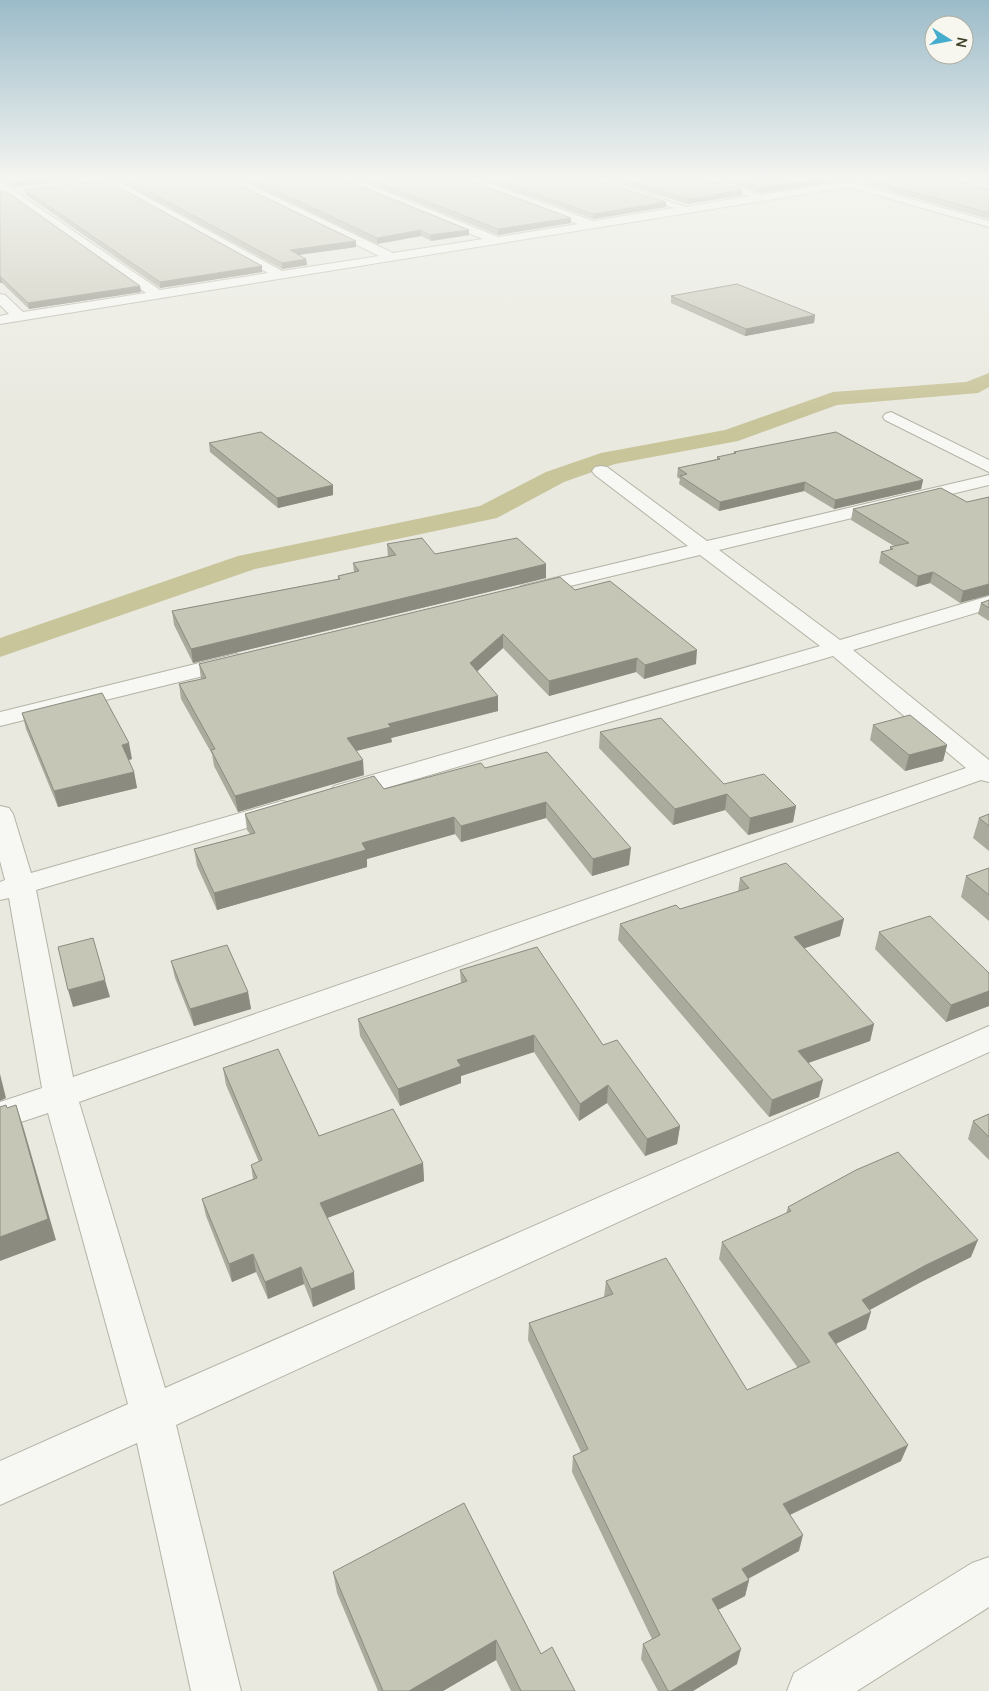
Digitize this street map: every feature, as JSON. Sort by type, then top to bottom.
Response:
[{"type":"street","points":[[101,257],[158,295]]},
{"type":"street","points":[[247,257],[280,275]]},
{"type":"street","points":[[0,320],[391,257]]},
{"type":"street","points":[[0,298],[20,317]]},
{"type":"street","points":[[891,417],[989,467]]},
{"type":"street","points":[[601,471],[701,548],[837,648],[987,771]]},
{"type":"street","points":[[509,595],[989,480]]},
{"type":"street","points":[[11,888],[989,602]]},
{"type":"street","points":[[0,719],[259,656]]},
{"type":"street","points":[[0,1116],[987,771]]},
{"type":"street","points":[[0,814],[11,888],[60,1096],[152,1414],[216,1691]]},
{"type":"street","points":[[0,1483],[989,1038]]},
{"type":"street","points":[[812,1691],[989,1580]]},
{"type":"building","points":[[0,257],[99,257],[140,286],[28,303],[0,277]]},
{"type":"building","points":[[123,257],[246,257],[262,266],[160,282]]},
{"type":"building","points":[[271,257],[302,257],[306,259],[282,263]]},
{"type":"building","points":[[737,284],[815,315],[746,329],[671,296]]},
{"type":"building","points":[[261,432],[333,485],[277,498],[209,443]]},
{"type":"building","points":[[836,432],[923,480],[835,500],[805,482],[720,502],[680,476],[687,474],[678,468],[720,459],[717,457],[736,453],[734,452]]},
{"type":"building","points":[[941,488],[967,502],[989,497],[989,584],[963,591],[933,572],[918,576],[881,552],[893,549],[890,547],[909,543],[853,509]]},
{"type":"building","points":[[422,538],[435,554],[517,538],[546,564],[191,649],[172,611],[340,579],[338,576],[359,571],[353,563],[396,555],[387,544]]},
{"type":"building","points":[[560,577],[575,590],[610,581],[697,650],[645,665],[637,658],[549,681],[503,634],[470,663],[498,696],[388,724],[391,727],[347,738],[363,760],[235,796],[211,750],[215,749],[179,684],[206,678],[199,664]]},
{"type":"building","points":[[989,600],[989,608],[981,603]]},
{"type":"building","points":[[102,693],[129,743],[122,745],[134,772],[54,791],[22,713]]},
{"type":"building","points":[[910,715],[947,745],[909,755],[873,725]]},
{"type":"building","points":[[661,718],[724,784],[764,774],[796,806],[750,818],[727,794],[675,809],[600,732]]},
{"type":"building","points":[[547,752],[631,848],[593,859],[546,802],[461,826],[454,817],[362,843],[366,850],[214,893],[194,849],[255,833],[245,814],[374,776],[384,789],[481,763],[485,768]]},
{"type":"building","points":[[989,814],[989,826],[979,818]]},
{"type":"building","points":[[786,863],[844,919],[794,937],[874,1024],[798,1051],[823,1080],[772,1100],[620,924],[676,905],[680,909],[749,888],[740,878]]},
{"type":"building","points":[[989,868],[989,895],[966,876]]},
{"type":"building","points":[[930,916],[989,973],[989,991],[951,1005],[879,932]]},
{"type":"building","points":[[93,938],[105,980],[68,990],[58,947]]},
{"type":"building","points":[[227,945],[248,992],[190,1009],[171,961]]},
{"type":"building","points":[[537,947],[603,1045],[617,1040],[680,1126],[647,1139],[608,1085],[580,1104],[534,1035],[457,1060],[461,1066],[398,1089],[358,1019],[467,981],[460,970]]},
{"type":"building","points":[[278,1049],[319,1136],[393,1109],[423,1163],[320,1203],[354,1272],[311,1289],[301,1267],[265,1282],[253,1254],[229,1264],[202,1199],[257,1178],[251,1165],[262,1160],[223,1068]]},
{"type":"building","points":[[6,1105],[7,1108],[16,1105],[48,1219],[0,1237],[0,1107]]},
{"type":"building","points":[[989,1114],[989,1137],[973,1121]]},
{"type":"building","points":[[898,1152],[978,1240],[926,1265],[862,1300],[871,1312],[828,1333],[908,1445],[783,1504],[803,1535],[742,1569],[749,1580],[712,1599],[741,1649],[668,1691],[643,1644],[660,1635],[573,1456],[588,1449],[529,1323],[613,1294],[606,1281],[666,1258],[747,1390],[810,1362],[722,1242],[791,1211],[788,1207],[856,1170]]},
{"type":"building","points":[[464,1503],[541,1654],[552,1647],[575,1691],[521,1691],[496,1640],[409,1691],[383,1691],[333,1572]]},
{"type":"waterway","points":[[0,648],[248,562],[488,512],[555,477],[610,458],[730,436],[833,399],[970,388],[989,379]]}]
